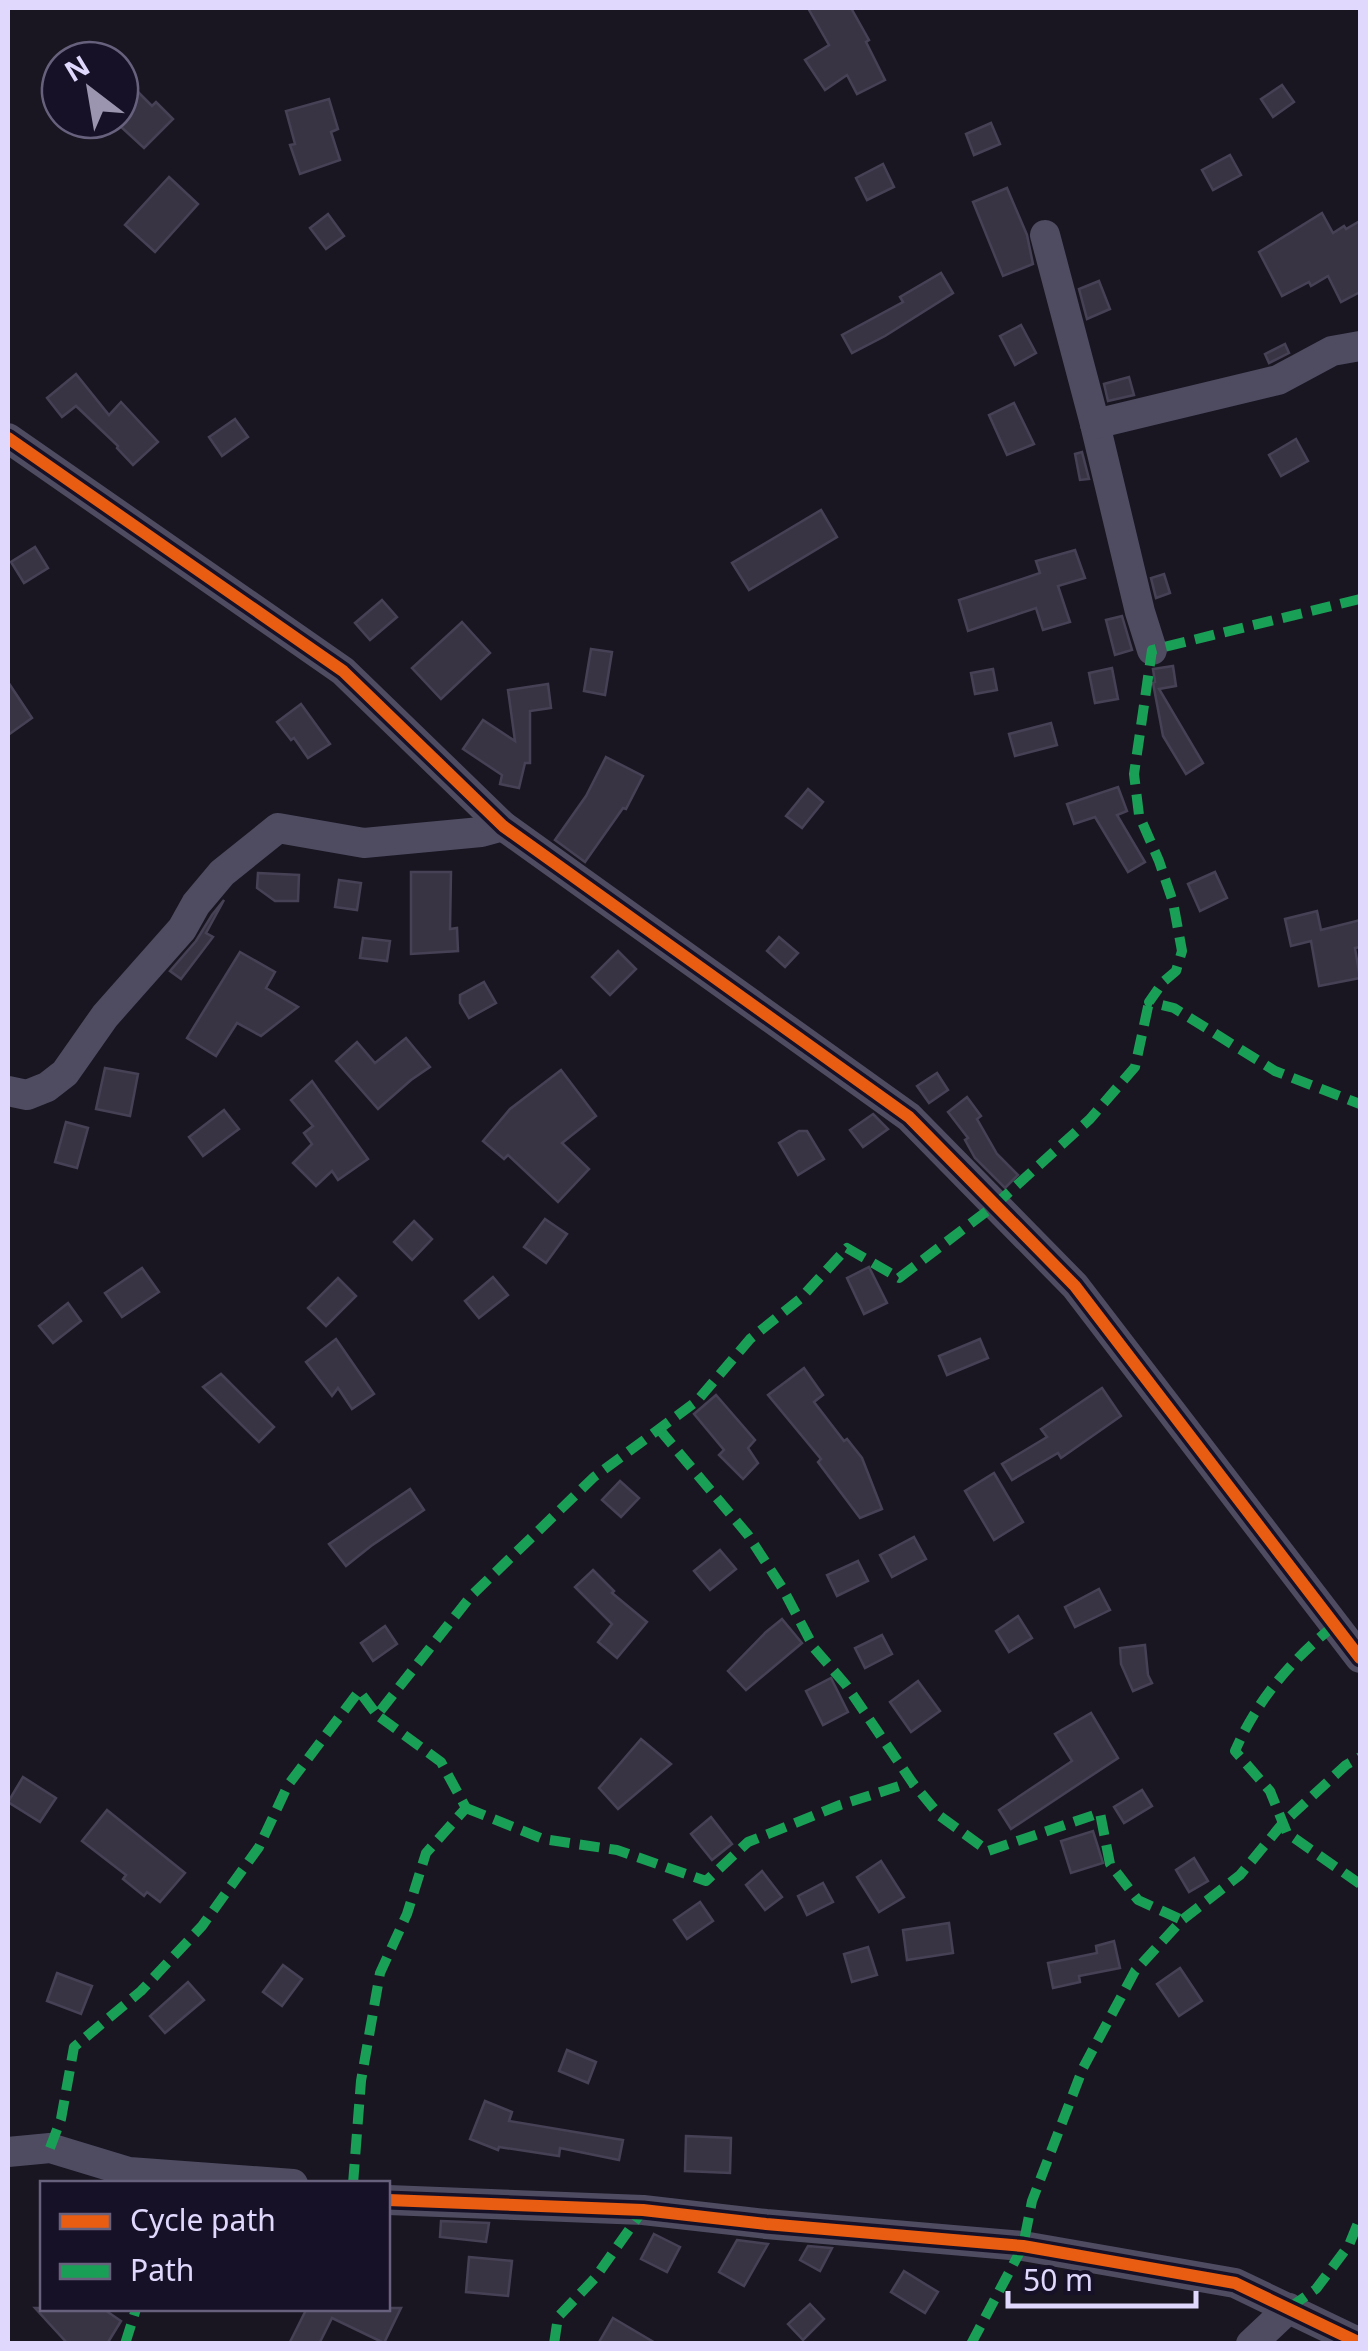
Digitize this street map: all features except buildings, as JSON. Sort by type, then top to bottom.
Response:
[{"type":"street","points":[[1045,235],[1152,650]]},
{"type":"street","points":[[1095,424],[1278,380],[1332,351],[1360,346]]},
{"type":"street","points":[[8,438],[343,671],[503,826],[909,1118],[1075,1286],[1360,1658]]},
{"type":"street","points":[[8,1092],[28,1095],[65,1074],[105,1016],[182,929],[196,904],[222,873],[278,828],[364,843],[480,832],[503,826]]},
{"type":"street","points":[[8,2152],[50,2148],[129,2172],[253,2181]]},
{"type":"street","points":[[390,2200],[643,2210],[1022,2246],[1235,2283],[1360,2343]]},
{"type":"street","points":[[1251,2344],[1289,2308]]},
{"type":"marked path","points":[[1360,599],[1152,650],[1134,774],[1139,815],[1173,902],[1182,951],[1176,971],[1149,1002],[1174,1008],[1275,1071],[1360,1104]]},
{"type":"marked path","points":[[50,2148],[61,2119],[74,2047],[141,1991],[202,1926],[259,1847],[288,1785],[359,1691],[377,1715],[471,1596],[594,1477],[697,1401],[750,1339],[800,1299],[847,1248],[899,1278],[995,1205],[1090,1119],[1135,1067],[1149,1002]]},
{"type":"marked path","points":[[659,1429],[748,1535],[814,1648],[846,1685],[940,1816],[988,1851],[1100,1813],[1110,1864],[1138,1900],[1182,1920]]},
{"type":"marked path","points":[[1335,1625],[1277,1682],[1235,1751],[1270,1791],[1287,1833],[1360,1884]]},
{"type":"marked path","points":[[353,2181],[361,2081],[380,1973],[407,1914],[426,1853],[466,1808],[441,1762],[377,1715]]},
{"type":"marked path","points":[[971,2344],[1023,2246],[1032,2201],[1083,2068],[1135,1971],[1182,1920],[1240,1875],[1283,1823],[1346,1765],[1360,1757]]},
{"type":"marked path","points":[[466,1808],[543,1839],[617,1850],[706,1881],[748,1842],[840,1805],[912,1782]]},
{"type":"marked path","points":[[554,2344],[558,2317],[595,2278],[643,2210]]},
{"type":"marked path","points":[[1289,2308],[1316,2289],[1349,2245],[1360,2218]]},
{"type":"marked path","points":[[125,2344],[135,2311]]},
{"type":"cycle path","points":[[8,438],[343,671],[503,826],[909,1117],[1075,1286],[1360,1658]]},
{"type":"cycle path","points":[[390,2200],[643,2210],[1023,2246],[1235,2283],[1360,2343]]}]
